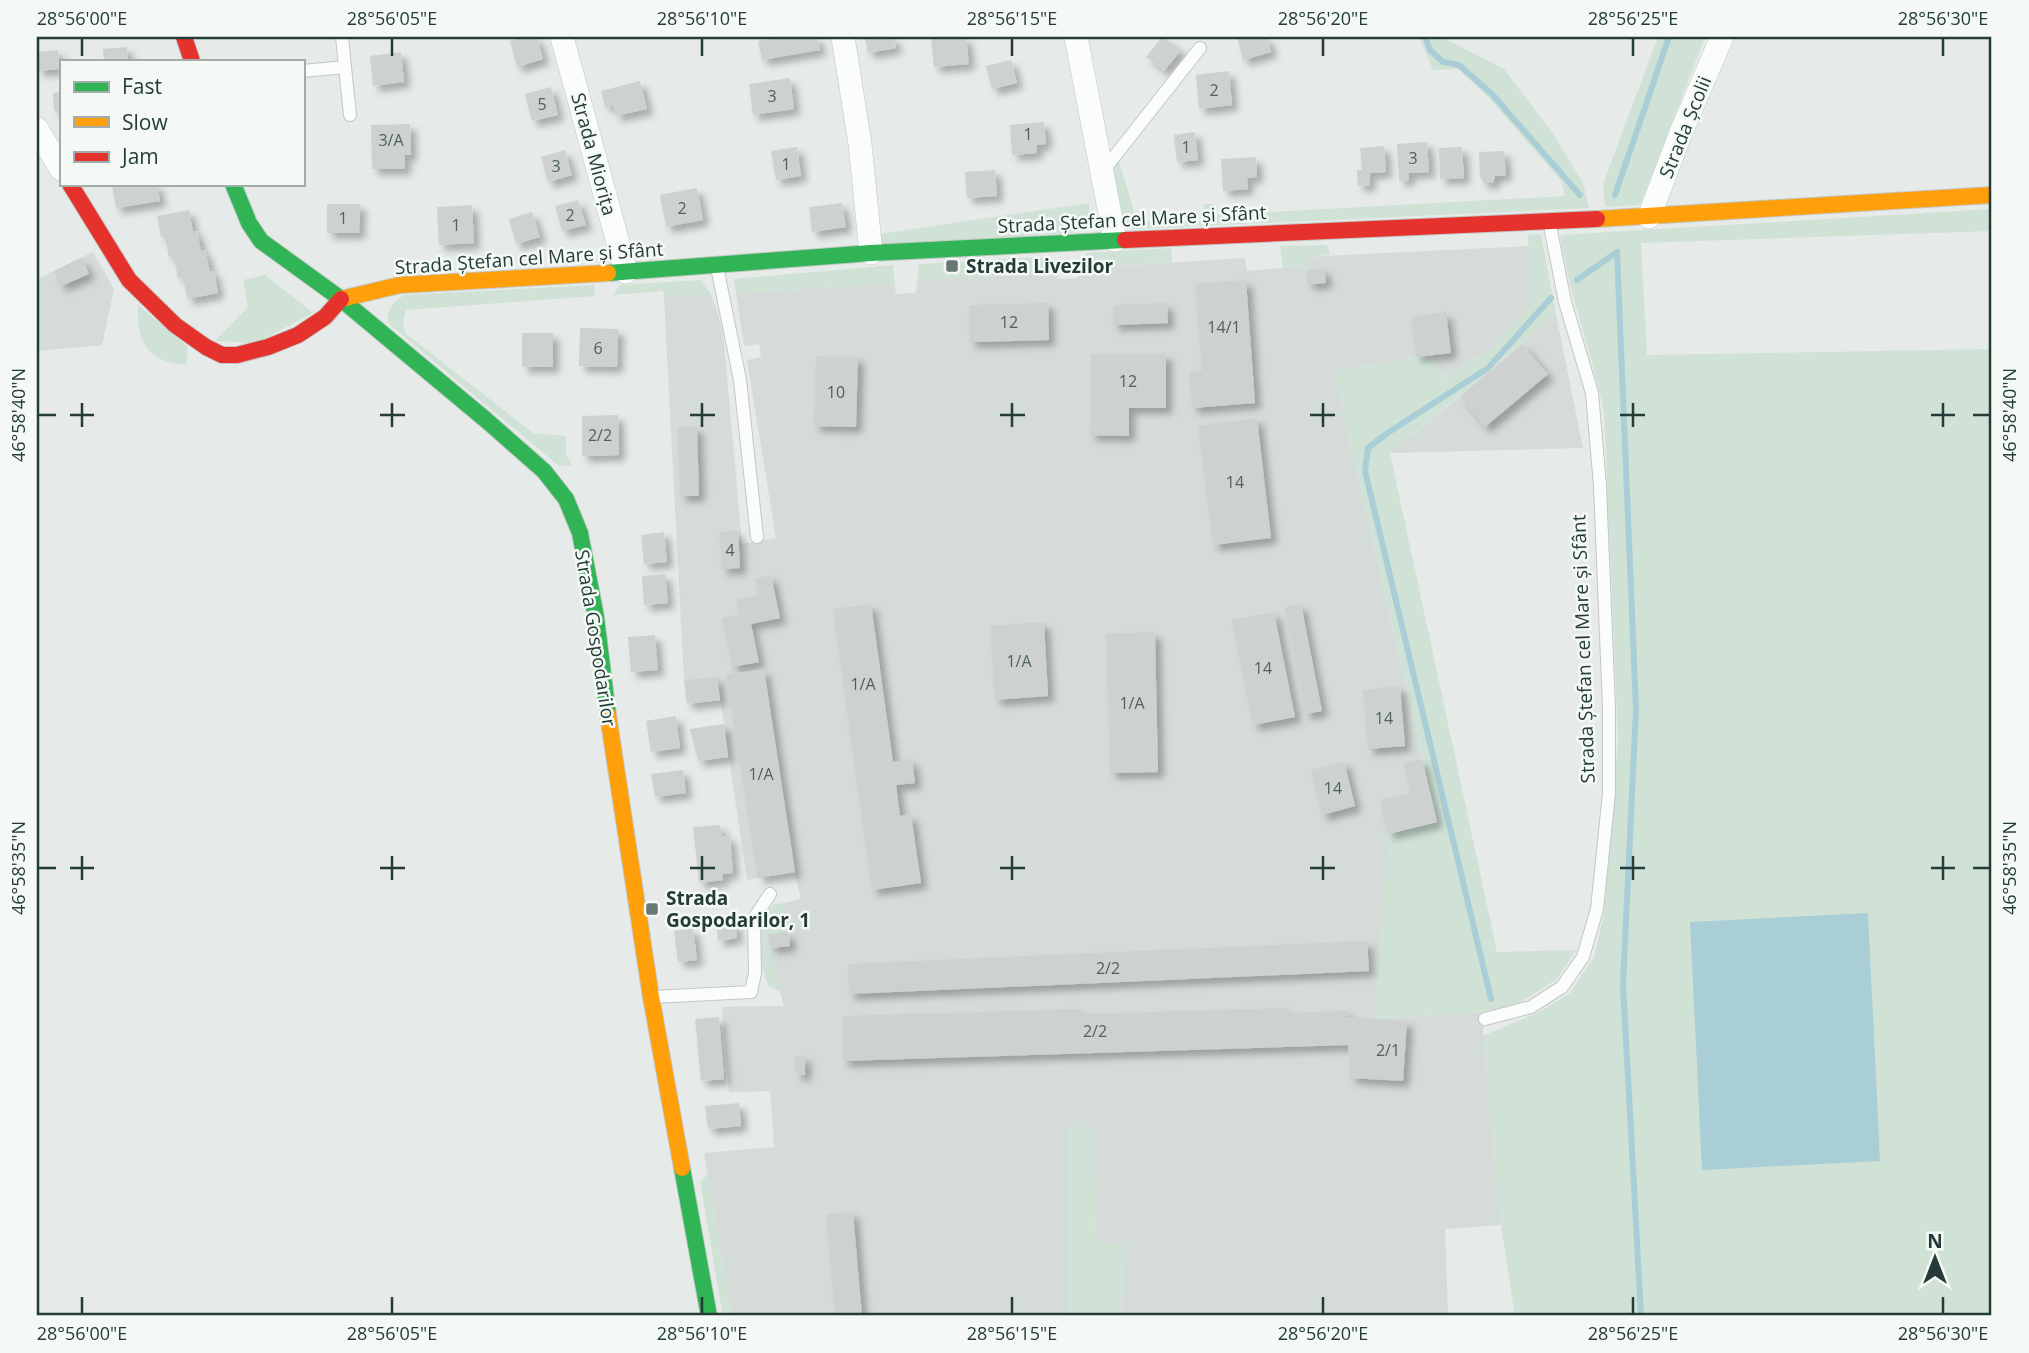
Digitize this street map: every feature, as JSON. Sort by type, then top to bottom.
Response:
[{"type":"street","points":[[184,37],[192,60]]},
{"type":"street","name":"Strada Miorița","points":[[562,37],[626,272]]},
{"type":"street","points":[[843,37],[860,144],[871,253]]},
{"type":"street","points":[[1076,37],[1115,240]]},
{"type":"street","name":"Strada Școlii","points":[[1649,217],[1682,130],[1722,37]]},
{"type":"street","points":[[37,129],[60,167]]},
{"type":"street","points":[[71,186],[129,279],[175,325],[206,347],[222,355],[237,355],[298,335],[326,317],[341,299],[279,257],[261,241],[249,223],[234,186]]},
{"type":"street","name":"Strada Ștefan cel Mare și Sfânt","points":[[341,299],[400,285],[717,267],[871,253],[1649,217],[1992,195]]},
{"type":"street","name":"Strada Gospodarilor","points":[[341,299],[544,471],[566,499],[580,533],[596,617],[606,703],[652,997],[709,1316]]},
{"type":"lane","points":[[342,37],[350,115]]},
{"type":"lane","points":[[1103,171],[1200,48]]},
{"type":"lane","points":[[304,71],[345,67]]},
{"type":"lane","name":"Strada Ștefan cel Mare și Sfânt","points":[[1485,1019],[1531,1007],[1562,987],[1583,957],[1598,909],[1609,793],[1609,695],[1600,486],[1592,393],[1565,302],[1549,221]]},
{"type":"lane","points":[[717,267],[740,380],[757,537]]},
{"type":"lane","points":[[652,997],[751,992],[755,973],[754,918],[770,894]]},
{"type":"shaded area","points":[[1530,246],[1531,304],[1491,350],[1437,379],[1432,355],[1334,371],[1437,822],[1374,1019],[1484,1012],[1483,1036],[1501,1225],[1445,1229],[1448,1316],[1121,1316],[1126,1243],[1096,1244],[1093,1126],[1067,1128],[1067,1316],[732,1316],[704,1153],[774,1147],[770,1091],[729,1092],[722,1007],[784,1006],[774,971],[768,934],[788,932],[784,903],[801,899],[794,872],[747,880],[717,677],[684,680],[664,297],[708,296],[716,307],[723,333],[742,544],[776,538],[747,360],[761,357],[759,344],[744,346],[736,293],[890,284],[896,294],[915,293],[921,280],[1049,273],[1058,279],[1077,278],[1082,268],[1245,258],[1247,271],[1305,266],[1304,257]]},
{"type":"shaded area","points":[[93,252],[114,289],[102,345],[37,351],[37,279]]},
{"type":"shaded area","points":[[1556,315],[1583,448],[1390,453],[1460,396]]},
{"type":"green space","points":[[1419,37],[1441,37],[1504,69],[1554,135],[1583,183],[1589,208],[1133,229],[1121,219],[1113,167],[1119,161],[1137,222],[1202,221],[1204,204],[1214,204],[1216,215],[1565,196],[1562,182],[1489,98],[1458,69],[1433,70]]},
{"type":"green space","points":[[1658,37],[1705,37],[1640,205],[1605,207],[1603,184]]},
{"type":"green space","points":[[1089,203],[1090,220],[1077,232],[881,247],[880,234]]},
{"type":"green space","points":[[1992,209],[1992,231],[1641,243],[1647,355],[1992,349],[1992,1316],[1515,1316],[1501,1225],[1483,1036],[1539,1012],[1570,993],[1594,957],[1604,913],[1618,739],[1604,412],[1569,280],[1560,235]]},
{"type":"green space","points":[[1541,234],[1556,315],[1390,453],[1497,952],[1576,950],[1557,979],[1518,1004],[1484,1012],[1374,1019],[1388,834],[1437,821],[1334,371],[1433,355],[1438,379],[1491,350],[1531,304],[1528,235]]},
{"type":"green space","points":[[1327,245],[1330,255],[1305,257],[1305,266],[1283,268],[1280,246]]},
{"type":"green space","points":[[1171,248],[1172,262],[1082,268],[1086,253]]},
{"type":"green space","points":[[1039,257],[1052,265],[1058,279],[1049,273],[921,280],[916,293],[919,264]]},
{"type":"green space","points":[[893,265],[896,294],[890,284],[736,293],[734,279]]},
{"type":"green space","points":[[265,275],[313,313],[256,343],[215,341],[248,307],[243,280]]},
{"type":"green space","points":[[700,280],[711,294],[716,307],[708,296],[664,297],[663,291],[613,295],[620,285]]},
{"type":"green space","points":[[594,285],[595,296],[406,310],[403,321],[405,333],[533,433],[566,436],[566,455],[572,465],[559,466],[388,323],[392,306],[404,295]]},
{"type":"green space","points":[[138,305],[188,347],[186,365],[161,360],[147,348],[139,330]]},
{"type":"green space","points":[[784,903],[789,932],[768,935],[780,992],[768,985],[760,961],[758,923],[774,904]]},
{"type":"green space","points":[[1093,1126],[1096,1244],[1126,1243],[1121,1316],[1067,1316],[1067,1127]]},
{"type":"green space","points":[[708,1175],[732,1316],[723,1316],[700,1181]]},
{"type":"water","points":[[1868,913],[1880,1161],[1702,1170],[1690,922]]},
{"type":"building","points":[[537,37],[543,59],[517,67],[510,41]]},
{"type":"building","points":[[781,37],[817,37],[820,50],[762,60],[758,41]]},
{"type":"building","points":[[865,37],[894,37],[896,48],[868,53]]},
{"type":"building","points":[[931,37],[966,37],[969,64],[934,67]]},
{"type":"building","points":[[1162,37],[1181,50],[1164,71],[1146,57]]},
{"type":"building","points":[[1237,37],[1267,37],[1271,52],[1243,60]]},
{"type":"building","points":[[127,47],[128,60],[104,60],[103,49]]},
{"type":"building","points":[[58,50],[60,69],[37,71],[37,52]]},
{"type":"building","points":[[401,52],[404,82],[373,86],[370,56]]},
{"type":"building","points":[[1011,60],[1017,83],[992,89],[986,66]]},
{"type":"building","points":[[1229,71],[1232,105],[1199,109],[1196,75]]},
{"type":"building","points":[[790,78],[794,109],[753,115],[749,84]]},
{"type":"building","points":[[640,81],[647,109],[616,116],[613,105],[605,107],[601,91]]},
{"type":"building","points":[[551,87],[558,115],[532,121],[525,94]]},
{"type":"building","points":[[60,92],[60,111],[54,111],[53,93]]},
{"type":"building","points":[[1044,122],[1046,144],[1036,145],[1037,153],[1012,155],[1010,125]]},
{"type":"building","points":[[410,124],[411,155],[405,155],[405,169],[372,169],[371,125]]},
{"type":"building","points":[[1195,132],[1198,160],[1177,162],[1174,135]]},
{"type":"building","points":[[1427,142],[1429,172],[1408,173],[1409,180],[1399,181],[1397,144]]},
{"type":"building","points":[[1384,146],[1386,172],[1369,173],[1370,185],[1358,186],[1357,170],[1362,170],[1360,148]]},
{"type":"building","points":[[797,147],[801,176],[776,180],[771,151]]},
{"type":"building","points":[[1462,147],[1464,178],[1440,179],[1439,148]]},
{"type":"building","points":[[565,150],[572,175],[548,182],[541,157]]},
{"type":"building","points":[[1504,151],[1506,175],[1495,176],[1493,183],[1484,183],[1480,176],[1479,152]]},
{"type":"building","points":[[1256,157],[1257,177],[1247,178],[1248,189],[1223,191],[1221,159]]},
{"type":"building","points":[[995,170],[997,196],[967,198],[965,172]]},
{"type":"building","points":[[112,186],[157,186],[160,201],[116,208]]},
{"type":"building","points":[[697,188],[703,220],[666,227],[660,195]]},
{"type":"building","points":[[578,200],[586,225],[562,231],[555,206]]},
{"type":"building","points":[[842,203],[846,227],[812,232],[809,207]]},
{"type":"building","points":[[327,204],[360,204],[359,233],[327,233]]},
{"type":"building","points":[[472,205],[474,243],[439,245],[437,207]]},
{"type":"building","points":[[189,210],[193,232],[197,231],[201,251],[205,250],[210,272],[214,271],[218,293],[187,299],[183,277],[178,278],[174,257],[169,257],[157,216]]},
{"type":"building","points":[[532,212],[540,237],[516,244],[509,219]]},
{"type":"building","points":[[82,258],[89,274],[61,286],[54,271]]},
{"type":"building","points":[[1324,268],[1326,283],[1308,284],[1306,270]]},
{"type":"building","points":[[1246,280],[1255,403],[1192,408],[1189,372],[1202,371],[1195,284]]},
{"type":"building","points":[[1048,303],[1049,340],[970,342],[969,305]]},
{"type":"building","points":[[1167,303],[1168,323],[1113,325],[1113,305]]},
{"type":"building","points":[[1446,312],[1451,353],[1416,357],[1411,317]]},
{"type":"building","points":[[580,328],[618,329],[617,367],[579,366]]},
{"type":"building","points":[[522,333],[553,333],[553,367],[522,367]]},
{"type":"building","points":[[1522,344],[1548,374],[1485,427],[1460,396]]},
{"type":"building","points":[[1091,354],[1166,354],[1166,408],[1129,408],[1129,436],[1090,435]]},
{"type":"building","points":[[816,356],[858,357],[856,427],[814,426]]},
{"type":"building","points":[[618,415],[619,455],[582,456],[582,416]]},
{"type":"building","points":[[1257,418],[1271,538],[1213,545],[1198,426]]},
{"type":"building","points":[[678,427],[697,427],[699,496],[680,496]]},
{"type":"building","points":[[738,531],[740,568],[722,569],[719,532]]},
{"type":"building","points":[[664,532],[667,562],[644,564],[641,535]]},
{"type":"building","points":[[665,574],[668,603],[644,605],[642,576]]},
{"type":"building","points":[[771,575],[780,618],[751,624],[759,662],[732,667],[722,618],[739,614],[737,600],[759,595],[755,579]]},
{"type":"building","points":[[871,604],[893,762],[912,759],[915,783],[896,785],[900,816],[911,814],[921,883],[872,890],[833,609]]},
{"type":"building","points":[[1301,604],[1322,711],[1305,714],[1285,607]]},
{"type":"building","points":[[1274,612],[1295,717],[1253,725],[1232,620]]},
{"type":"building","points":[[1044,622],[1048,696],[995,700],[990,626]]},
{"type":"building","points":[[1155,632],[1158,772],[1110,773],[1106,634]]},
{"type":"building","points":[[655,635],[658,670],[631,672],[628,637]]},
{"type":"building","points":[[764,669],[795,872],[758,878],[726,675]]},
{"type":"building","points":[[717,677],[720,700],[687,704],[684,680]]},
{"type":"building","points":[[1400,686],[1405,746],[1368,749],[1363,690]]},
{"type":"building","points":[[676,716],[680,748],[651,752],[646,721]]},
{"type":"building","points":[[724,724],[728,757],[698,761],[690,729]]},
{"type":"building","points":[[1422,759],[1437,822],[1388,834],[1380,800],[1411,793],[1404,763]]},
{"type":"building","points":[[1344,761],[1355,806],[1322,815],[1311,770]]},
{"type":"building","points":[[683,770],[686,793],[655,797],[651,774]]},
{"type":"building","points":[[720,825],[722,836],[730,836],[733,873],[722,874],[723,880],[699,883],[693,827]]},
{"type":"building","points":[[735,922],[737,938],[718,941],[716,925]]},
{"type":"building","points":[[693,928],[697,960],[678,962],[674,931]]},
{"type":"building","points":[[789,932],[790,946],[770,948],[768,934]]},
{"type":"building","points":[[1367,941],[1369,971],[849,994],[848,964]]},
{"type":"building","points":[[1285,1008],[1285,1013],[1347,1011],[1347,1017],[1407,1021],[1403,1081],[1350,1078],[1348,1045],[843,1061],[842,1016],[1080,1009],[1080,1014]]},
{"type":"building","points":[[719,1017],[724,1079],[701,1081],[695,1019]]},
{"type":"building","points":[[795,1056],[805,1056],[805,1075],[796,1075]]},
{"type":"building","points":[[739,1103],[741,1126],[708,1129],[705,1106]]},
{"type":"building","points":[[853,1212],[862,1316],[835,1316],[826,1214]]},
{"type":"waterway","points":[[1425,37],[1430,50],[1443,62],[1459,65],[1492,94],[1580,195]]},
{"type":"waterway","points":[[1615,195],[1669,37]]},
{"type":"waterway","points":[[1617,252],[1636,709],[1623,985],[1641,1316]]},
{"type":"waterway","points":[[1577,280],[1617,252]]},
{"type":"waterway","points":[[1491,999],[1365,471],[1368,448],[1488,368],[1551,298]]},
{"type":"traffic: fast","points":[[234,186],[249,223],[261,241],[341,299],[486,420],[544,471],[566,499],[580,533],[596,617],[608,715]]},
{"type":"traffic: fast","points":[[608,273],[871,253],[1125,240]]},
{"type":"traffic: fast","points":[[682,1168],[709,1316]]},
{"type":"traffic: slow","points":[[1597,219],[1992,195]]},
{"type":"traffic: slow","points":[[341,299],[400,285],[608,273]]},
{"type":"traffic: slow","points":[[608,715],[651,997],[682,1168]]},
{"type":"traffic: jam","points":[[184,37],[192,60]]},
{"type":"traffic: jam","points":[[71,186],[129,280],[175,325],[222,355],[237,355],[268,347],[298,335],[325,317],[341,299]]},
{"type":"traffic: jam","points":[[1125,240],[1597,219]]},
{"type":"place","name":"Strada Livezilor","points":[[952,266]]},
{"type":"place","name":"Strada Gospodarilor, 1","points":[[652,909]]}]
